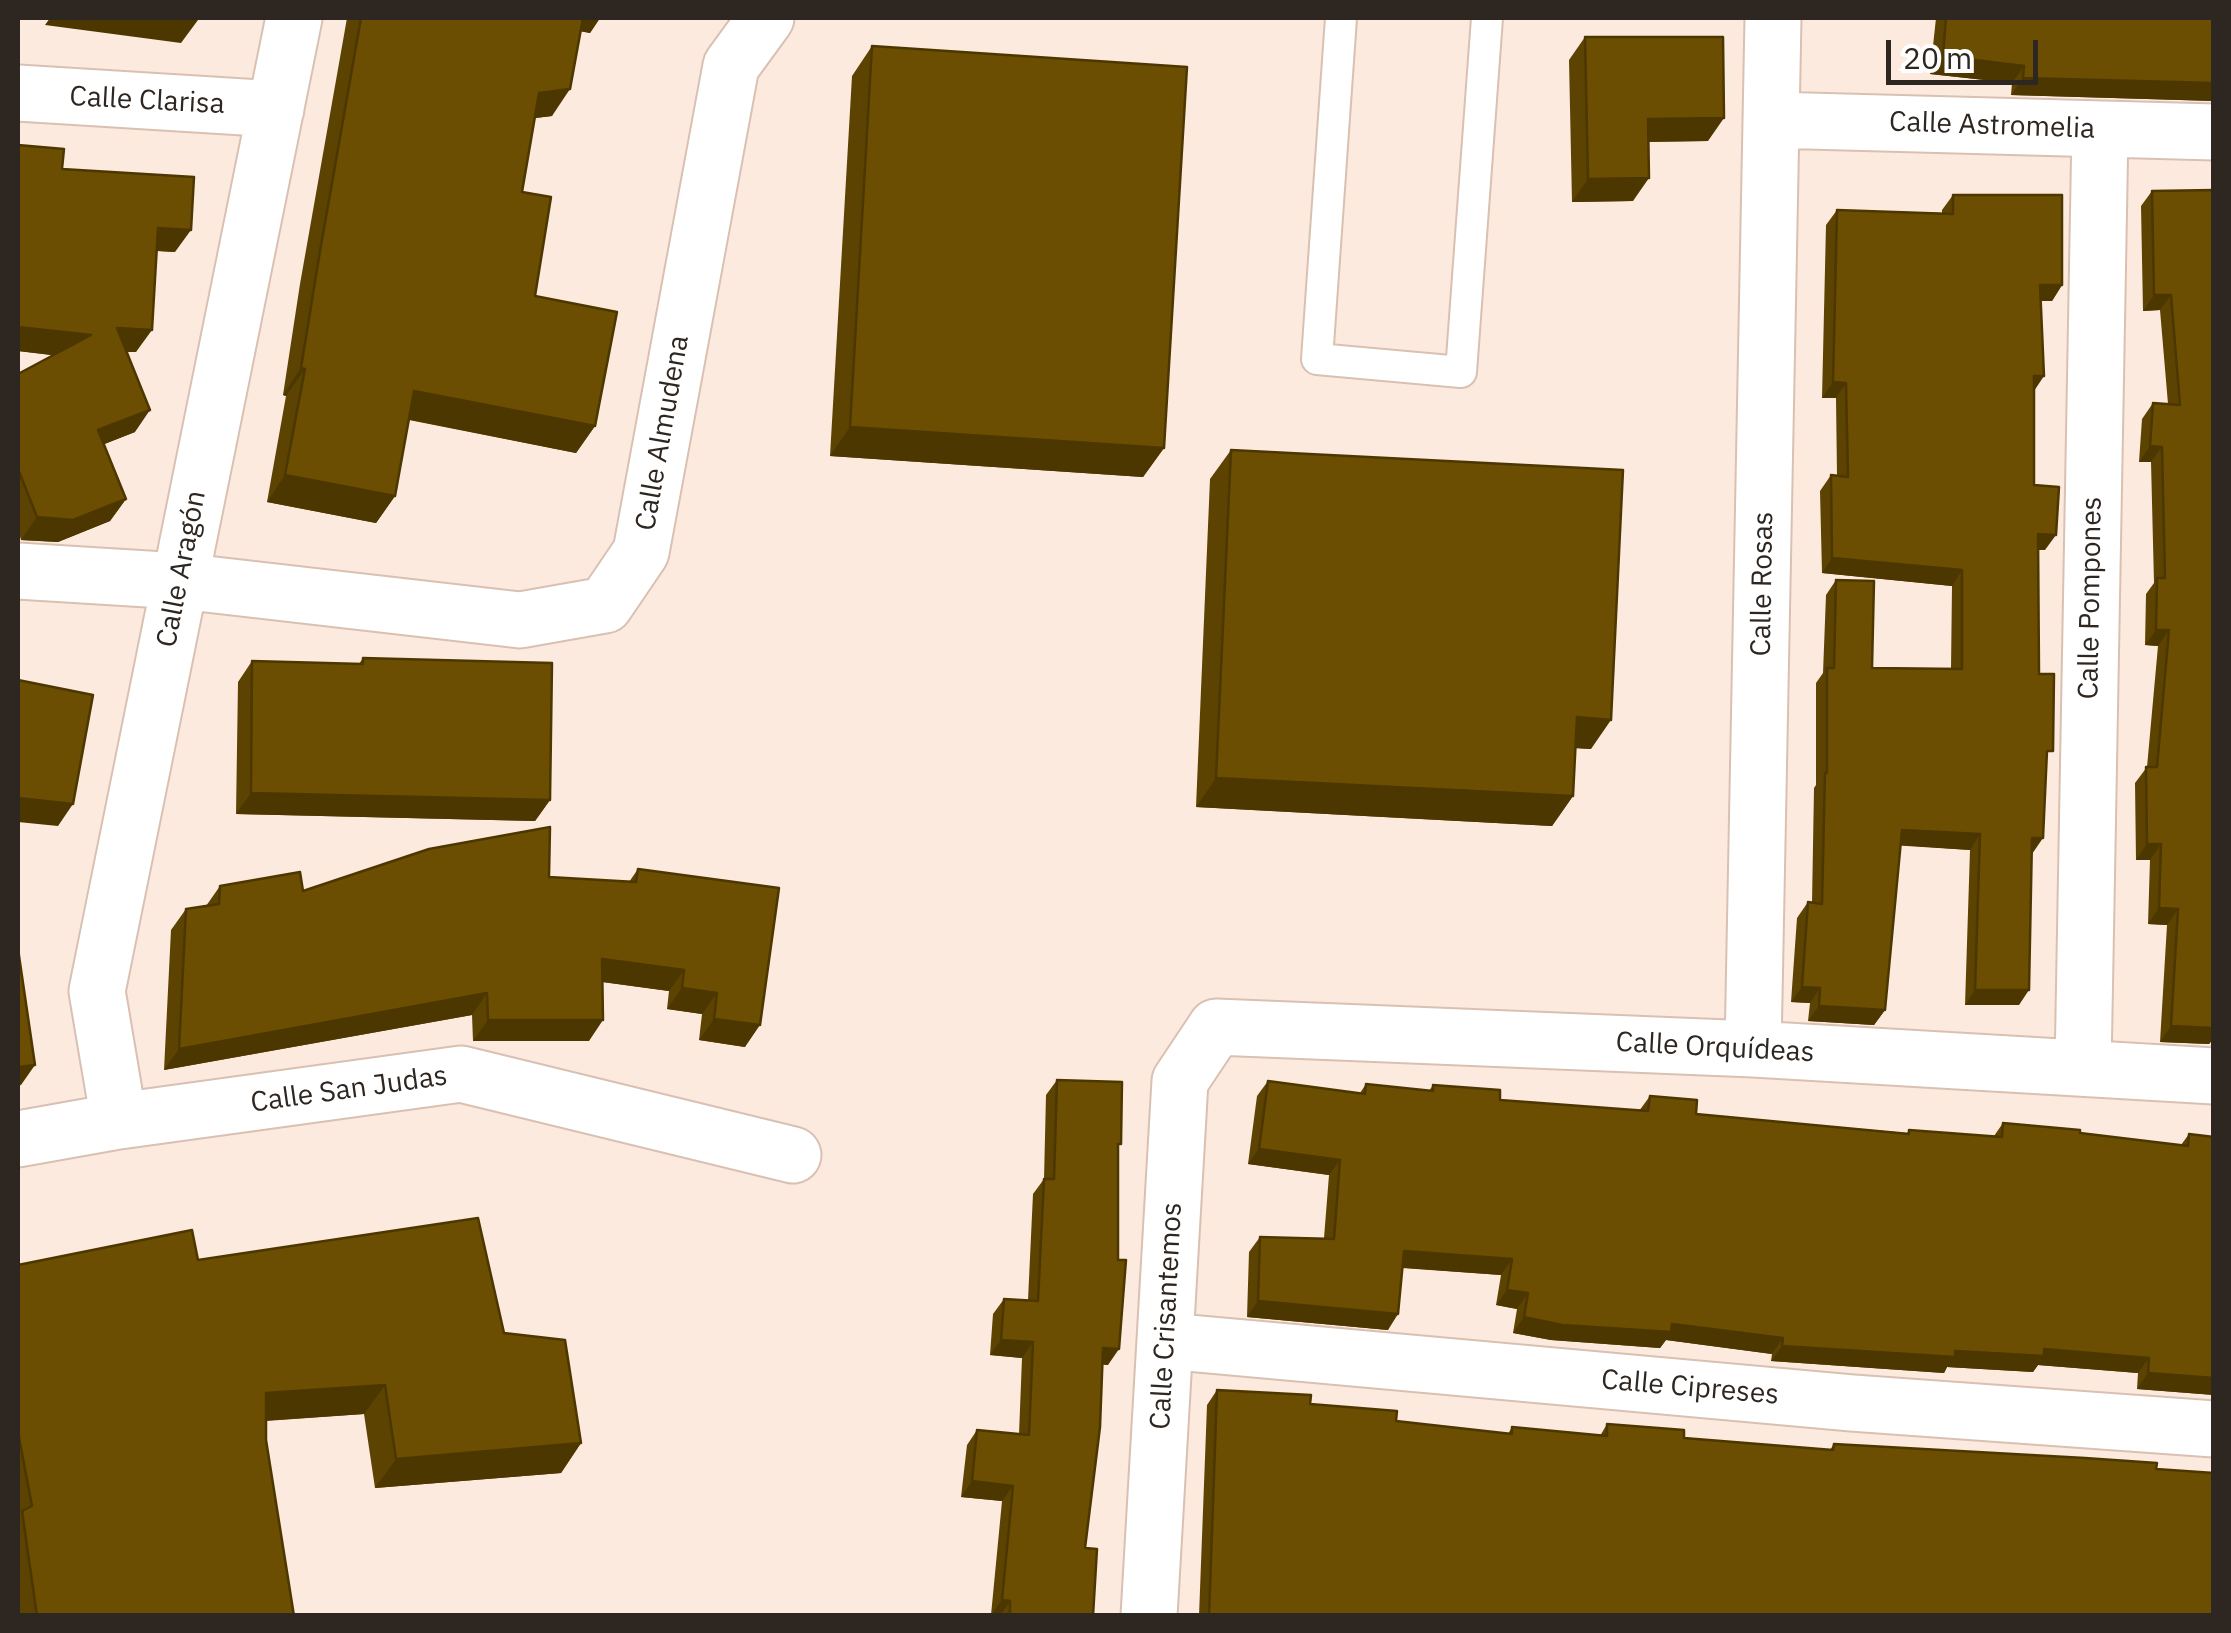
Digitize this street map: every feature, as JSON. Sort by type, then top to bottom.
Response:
[{"type":"street","name":"Calle Aragón","points":[[119,1122],[97,992],[294,18]]},
{"type":"street","name":"Calle Almudena","points":[[18,571],[180,581],[520,620],[604,606],[641,552],[731,66],[766,18]]},
{"type":"street","name":"Calle Rosas","points":[[1753,1048],[1773,18]]},
{"type":"street","name":"Calle Clarisa","points":[[18,93],[276,108]]},
{"type":"street","name":"Calle Astromelia","points":[[1772,120],[2214,132]]},
{"type":"street","name":"Calle Pompones","points":[[2083,1068],[2100,129]]},
{"type":"street","name":"Calle Orquídeas","points":[[1216,1027],[1753,1048],[2214,1076]]},
{"type":"street","name":"Calle Crisantemos","points":[[1149,1616],[1180,1081],[1216,1027]]},
{"type":"street","name":"Calle San Judas","points":[[18,1139],[462,1074],[793,1155]]},
{"type":"street","name":"Calle Cipreses","points":[[1166,1341],[1852,1404],[2214,1429]]},
{"type":"lane","points":[[1341,18],[1317,360],[1461,372],[1487,18]]},
{"type":"building","points":[[361,18],[583,18],[570,89],[539,93],[522,192],[551,197],[535,296],[617,312],[595,426],[414,391],[395,496],[285,475]]},
{"type":"building","points":[[1946,18],[2214,18],[2214,83],[2023,78],[2024,66],[1943,56]]},
{"type":"building","points":[[1585,37],[1723,37],[1724,118],[1648,119],[1649,178],[1588,179]]},
{"type":"building","points":[[872,46],[1187,67],[1164,448],[850,427]]},
{"type":"building","points":[[18,145],[64,149],[62,169],[194,177],[191,230],[158,228],[152,330],[117,328],[150,410],[98,430],[126,499],[73,520],[37,517],[18,469],[18,374],[91,335],[18,327]]},
{"type":"building","points":[[2214,190],[2214,1028],[2171,1026],[2178,909],[2159,908],[2161,844],[2147,844],[2146,767],[2157,767],[2169,630],[2156,630],[2157,578],[2165,578],[2162,447],[2150,446],[2153,403],[2180,405],[2171,295],[2154,295],[2152,191]]},
{"type":"building","points":[[1953,195],[2062,195],[2062,285],[2040,285],[2044,376],[2034,376],[2034,485],[2059,487],[2056,535],[2038,534],[2039,674],[2054,674],[2053,751],[2047,751],[2043,838],[2032,838],[2029,990],[1975,990],[1980,834],[1902,830],[1885,1010],[1819,1006],[1820,988],[1802,987],[1808,902],[1822,904],[1827,668],[1834,668],[1836,580],[1874,581],[1872,668],[1962,669],[1962,570],[1832,558],[1831,475],[1848,477],[1846,383],[1833,382],[1837,210],[1953,214]]},
{"type":"building","points":[[1231,450],[1623,470],[1611,720],[1577,717],[1573,796],[1216,778]]},
{"type":"building","points":[[363,658],[552,663],[550,800],[251,793],[252,661],[363,664]]},
{"type":"building","points":[[18,680],[93,695],[73,804],[18,798]]},
{"type":"building","points":[[550,827],[549,877],[636,882],[638,869],[779,888],[760,1025],[714,1019],[717,993],[682,988],[684,970],[602,959],[603,1020],[488,1020],[487,993],[179,1049],[186,909],[219,904],[220,886],[300,872],[303,891],[429,849]]},
{"type":"building","points":[[18,949],[35,1065],[18,1067]]},
{"type":"building","points":[[1057,1080],[1122,1082],[1118,1260],[1126,1260],[1119,1349],[1103,1348],[1100,1427],[1085,1548],[1097,1549],[1093,1616],[1010,1616],[1010,1601],[1002,1600],[1013,1486],[972,1481],[977,1430],[1029,1435],[1033,1342],[1001,1340],[1004,1299],[1038,1301],[1044,1179],[1054,1179]]},
{"type":"building","points":[[1268,1081],[1365,1094],[1366,1084],[1433,1091],[1433,1085],[1500,1090],[1500,1100],[1648,1111],[1650,1096],[1697,1100],[1696,1114],[1909,1134],[1909,1130],[2002,1137],[2003,1123],[2188,1146],[2189,1134],[2214,1137],[2214,1378],[2148,1373],[2149,1358],[2044,1349],[2044,1356],[1955,1351],[1955,1357],[1782,1346],[1783,1338],[1672,1324],[1671,1332],[1562,1325],[1524,1317],[1528,1293],[1507,1290],[1512,1259],[1404,1251],[1398,1314],[1258,1301],[1260,1237],[1334,1239],[1340,1160],[1259,1149]]},
{"type":"building","points":[[478,1218],[504,1333],[565,1340],[581,1443],[396,1459],[385,1385],[266,1393],[266,1440],[294,1616],[37,1616],[22,1511],[32,1506],[18,1432],[18,1265],[192,1230],[198,1260]]},
{"type":"building","points":[[1217,1390],[1311,1395],[1310,1404],[1397,1411],[1396,1421],[1512,1434],[1512,1427],[1607,1436],[1607,1424],[1684,1430],[1684,1438],[1833,1450],[1834,1444],[2085,1458],[2157,1463],[2156,1469],[2214,1473],[2214,1616],[1209,1616]]}]
